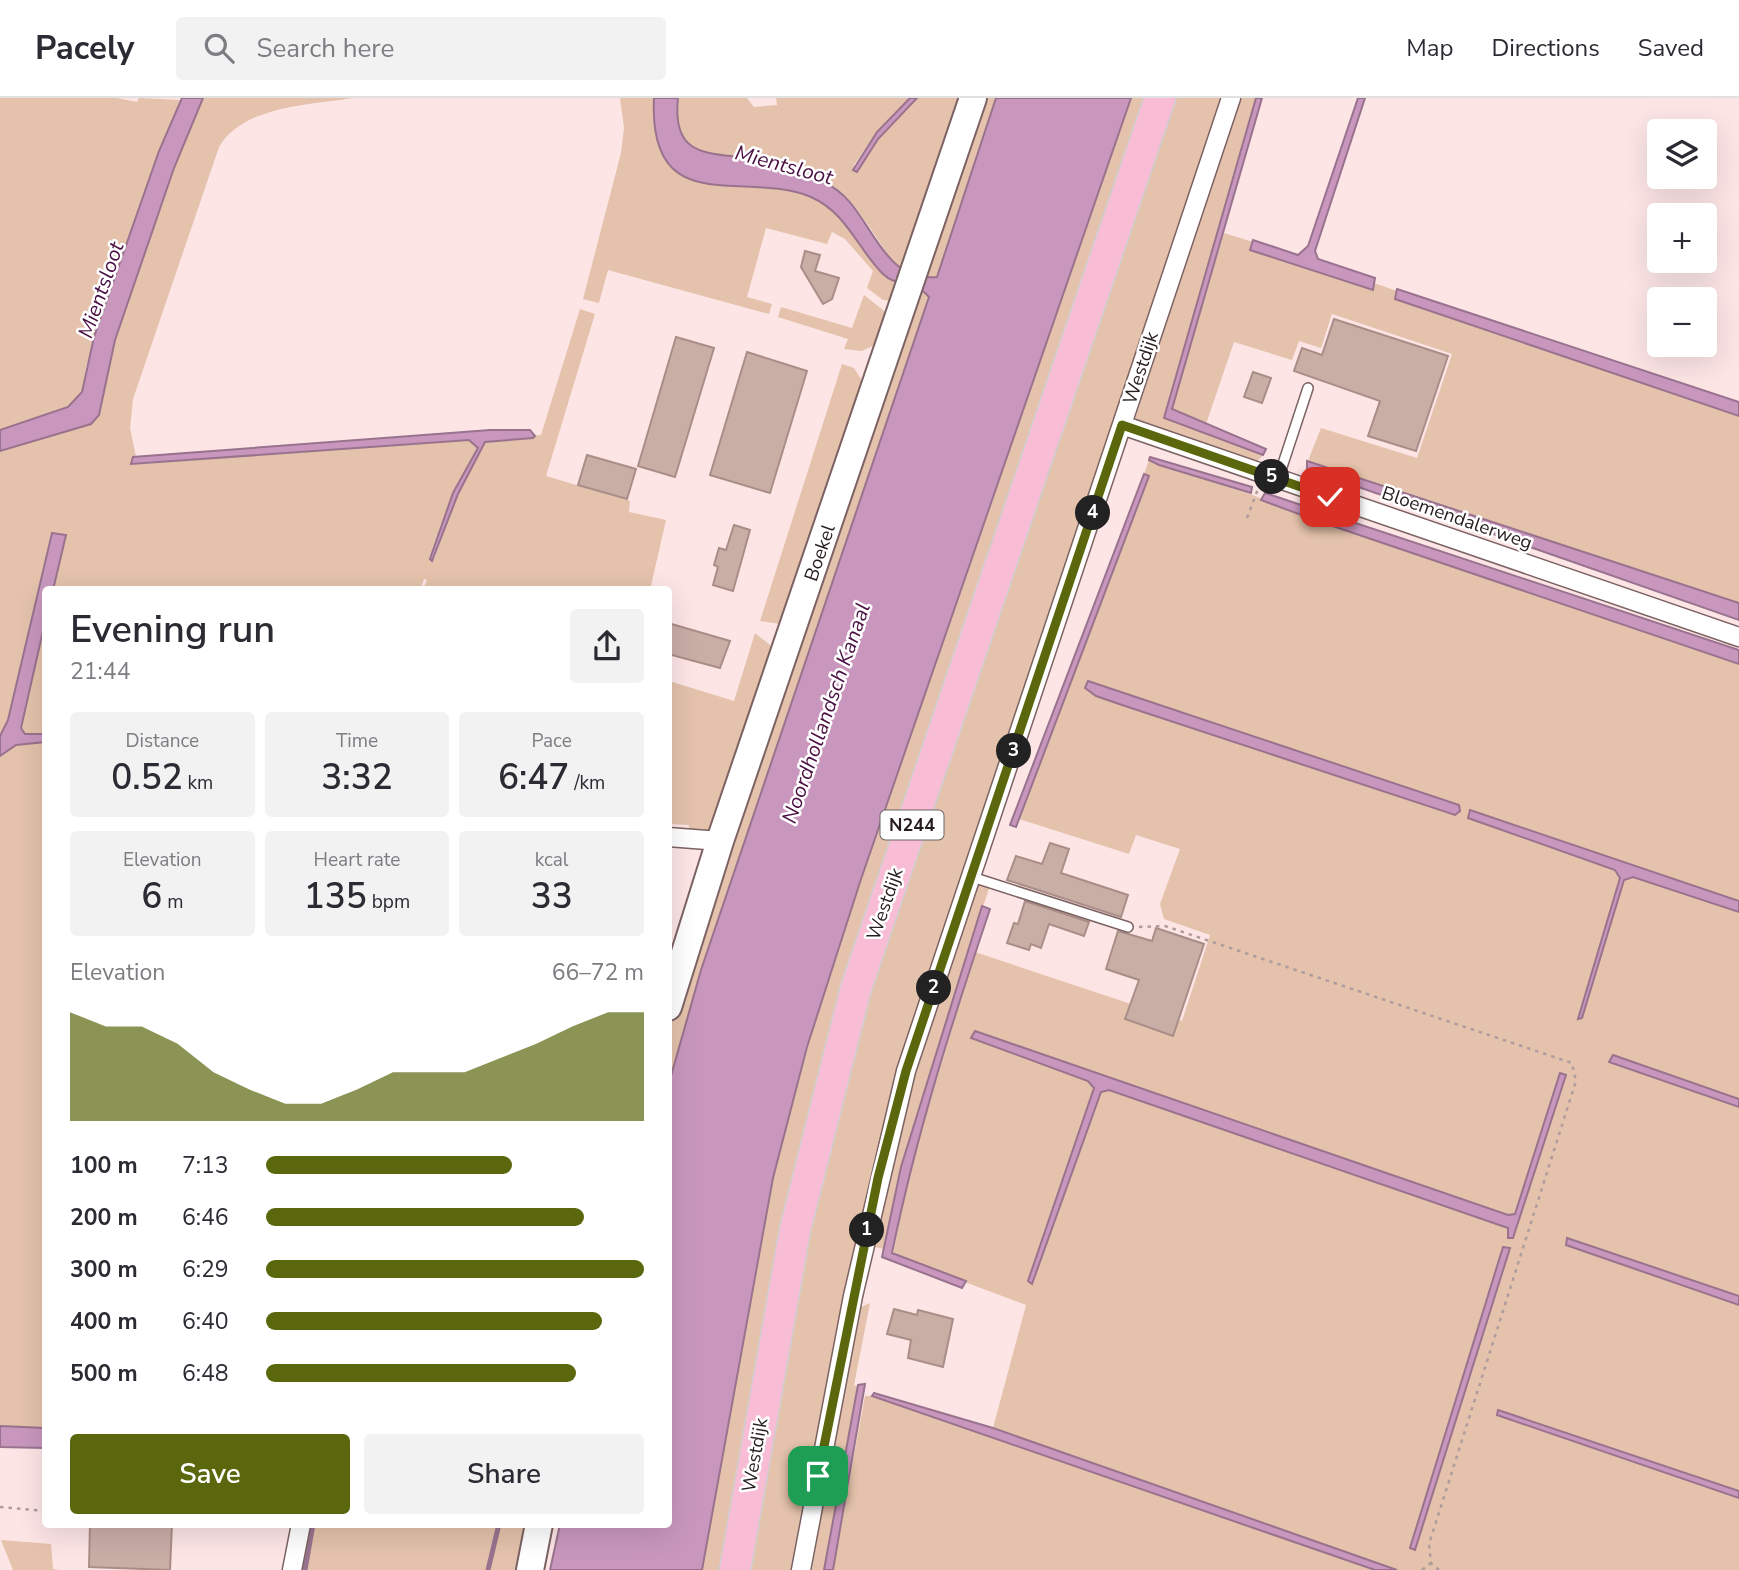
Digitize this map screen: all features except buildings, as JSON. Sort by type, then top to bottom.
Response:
[{"type":"main road","name":"Westdijk","points":[[736,1570],[794,1230],[856,988],[1160,98]]},
{"type":"street","name":"Boekel","points":[[672,994],[720,841],[973,98]]},
{"type":"street","name":"Westdijk","points":[[801,1570],[878,1178],[906,1071],[1231,98]]},
{"type":"street","name":"Bloemendalerweg","points":[[1122,425],[1739,637]]},
{"type":"street","points":[[672,837],[720,841]]},
{"type":"street","points":[[292,1570],[300,1528]]},
{"type":"street","points":[[530,1570],[538,1528]]},
{"type":"lane","points":[[1271,476],[1308,388]]},
{"type":"lane","points":[[972,877],[1128,927]]},
{"type":"path","points":[[1247,518],[1271,476]]},
{"type":"path","points":[[1128,927],[1165,926],[1573,1063],[1576,1081],[1429,1544],[1431,1563],[1440,1570]]},
{"type":"path","points":[[0,1507],[42,1510]]},
{"type":"path","points":[[1422,1570],[1431,1563]]},
{"type":"shaded area","points":[[0,98],[117,98],[137,102],[139,98],[181,100],[159,151],[86,367],[82,391],[68,407],[0,430]]},
{"type":"shaded area","points":[[203,98],[353,98],[260,115],[230,133],[219,147],[133,399],[130,428],[136,457],[133,457],[132,464],[469,440],[478,448],[453,493],[431,561],[458,494],[485,442],[541,435],[580,309],[595,314],[546,476],[630,501],[629,512],[666,520],[651,586],[425,586],[427,580],[424,579],[421,586],[54,586],[66,536],[52,533],[8,720],[0,736],[0,451],[91,424],[99,415],[115,340],[174,168]]},
{"type":"shaded area","points":[[620,98],[654,98],[657,139],[670,165],[690,179],[716,185],[803,194],[829,206],[876,265],[903,283],[894,301],[883,300],[867,288],[873,271],[845,239],[832,232],[827,244],[766,228],[747,297],[772,304],[769,314],[608,270],[599,303],[583,299],[621,153],[624,128]]},
{"type":"shaded area","points":[[678,98],[747,98],[754,107],[777,105],[776,98],[910,98],[877,132],[854,165],[857,172],[878,139],[917,98],[966,98],[907,271],[897,268],[853,204],[831,185],[780,165],[712,154],[689,144],[682,134],[678,119]]},
{"type":"shaded area","points":[[981,98],[996,98],[937,278],[925,278]]},
{"type":"shaded area","points":[[1131,98],[1150,98],[848,990],[726,1570],[702,1570],[773,1178],[807,1047],[861,879]]},
{"type":"shaded area","points":[[1169,98],[1224,98],[897,1072],[871,1175],[792,1570],[743,1570],[841,1071]]},
{"type":"shaded area","points":[[1239,98],[1256,98],[1164,418],[1263,455],[1255,464],[1134,422]]},
{"type":"shaded area","points":[[1224,233],[1253,242],[1251,250],[1372,290],[1374,283],[1397,291],[1395,299],[1739,416],[1739,603],[1308,461],[1321,428],[1417,458],[1452,354],[1332,314],[1321,348],[1299,341],[1292,360],[1234,342],[1206,424],[1172,409]]},
{"type":"shaded area","points":[[922,288],[929,297],[926,308],[701,970],[672,1072],[672,1021],[681,988]]},
{"type":"shaded area","points":[[864,295],[888,314],[876,345],[861,351],[844,349],[848,339],[778,317],[781,307],[852,328]]},
{"type":"shaded area","points":[[842,364],[854,368],[864,384],[780,624],[760,621]]},
{"type":"shaded area","points":[[1149,460],[1250,494],[1315,520],[1739,664],[1739,901],[1471,811],[1468,814],[1469,818],[1615,870],[1620,878],[1579,1019],[1582,1017],[1624,880],[1633,877],[1739,912],[1739,1099],[1613,1055],[1633,1071],[1739,1107],[1739,1296],[1567,1238],[1566,1244],[1739,1305],[1739,1491],[1499,1410],[1497,1415],[1739,1498],[1739,1570],[1397,1570],[993,1428],[1026,1305],[893,1255],[909,1171],[975,952],[1182,1021],[1210,935],[1164,919],[1160,904],[1180,849],[1136,835],[1129,854],[1019,819],[1149,477],[1144,474]],"holes":[[[1088,681],[1132,697],[1454,815],[1096,696],[1085,688]],[[976,1032],[1508,1215],[1515,1215],[1560,1073],[1566,1075],[1513,1238],[1508,1238],[1508,1228],[1108,1090],[1101,1092],[1034,1281],[1028,1281],[1094,1088],[1088,1081],[971,1038]]]},
{"type":"shaded area","points":[[755,633],[775,649],[710,833],[688,834],[689,825],[672,824],[672,682],[734,701]]},
{"type":"shaded area","points":[[42,634],[42,734],[25,734],[21,728]]},
{"type":"shaded area","points":[[42,742],[42,1428],[0,1426],[0,756],[15,745]]},
{"type":"shaded area","points":[[979,885],[989,888],[901,1167],[884,1249],[870,1246],[894,1137],[973,890]]},
{"type":"shaded area","points":[[870,1303],[824,1570],[812,1570],[843,1382],[859,1308]]},
{"type":"shaded area","points":[[865,1396],[874,1396],[1375,1570],[833,1570]]},
{"type":"shaded area","points":[[305,1528],[529,1528],[519,1570],[298,1570]]},
{"type":"shaded area","points":[[1,1540],[51,1544],[53,1569],[59,1570],[13,1570]]},
{"type":"water","points":[[182,98],[203,98],[174,168],[115,340],[99,415],[91,424],[0,451],[0,430],[68,407],[82,392],[94,337],[159,151]]},
{"type":"water","name":"Noordhollandsch Kanaal","points":[[654,98],[678,98],[678,119],[682,134],[689,144],[712,154],[776,164],[825,183],[841,193],[854,207],[887,255],[900,267],[916,275],[937,277],[996,98],[1131,98],[861,879],[807,1047],[773,1178],[702,1570],[550,1570],[559,1528],[672,1528],[672,1072],[701,970],[929,297],[918,288],[894,281],[883,274],[843,222],[823,204],[811,197],[785,190],[706,184],[684,176],[667,162],[656,137]]},
{"type":"water","points":[[910,98],[917,98],[878,139],[857,172],[853,170],[877,132]]},
{"type":"water","points":[[1256,98],[1262,98],[1172,409],[1266,449],[1263,455],[1164,418]]},
{"type":"water","points":[[1358,98],[1365,98],[1315,251],[1318,259],[1375,278],[1373,290],[1250,250],[1253,240],[1298,255],[1308,246]]},
{"type":"water","points":[[1397,289],[1739,402],[1739,416],[1395,299]]},
{"type":"water","points":[[490,430],[530,430],[535,436],[485,442],[458,494],[432,561],[430,559],[453,493],[478,448],[469,440],[131,464],[133,457]]},
{"type":"water","points":[[1150,457],[1252,487],[1251,493],[1159,465],[1149,460]]},
{"type":"water","points":[[1307,461],[1739,603],[1739,620],[1307,469]]},
{"type":"water","points":[[1144,474],[1149,476],[1016,827],[1010,825]]},
{"type":"water","points":[[1265,493],[1739,650],[1739,664],[1315,520],[1261,500]]},
{"type":"water","points":[[52,533],[66,535],[54,586],[42,586],[42,635],[21,728],[25,734],[42,734],[42,742],[16,745],[0,756],[0,736],[8,720]]},
{"type":"water","points":[[1088,681],[1459,805],[1460,811],[1455,815],[1096,696],[1085,688]]},
{"type":"water","points":[[1470,810],[1739,901],[1739,912],[1633,877],[1624,880],[1582,1018],[1578,1019],[1620,878],[1615,870],[1468,818]]},
{"type":"water","points":[[982,906],[990,909],[936,1079],[912,1165],[892,1253],[966,1281],[962,1288],[882,1257],[901,1167]]},
{"type":"water","points":[[975,1031],[1508,1215],[1515,1214],[1560,1073],[1566,1075],[1513,1238],[1508,1238],[1508,1228],[1109,1090],[1101,1092],[1032,1284],[1028,1281],[1094,1088],[1088,1081],[971,1038]]},
{"type":"water","points":[[1613,1055],[1739,1099],[1739,1107],[1609,1062]]},
{"type":"water","points":[[1567,1238],[1739,1296],[1739,1305],[1566,1245]]},
{"type":"water","points":[[1503,1247],[1510,1248],[1415,1550],[1410,1548]]},
{"type":"water","points":[[865,1384],[833,1570],[824,1570],[858,1385]]},
{"type":"water","points":[[874,1393],[993,1428],[1397,1570],[1375,1570],[872,1396]]},
{"type":"water","points":[[1498,1410],[1739,1491],[1739,1498],[1497,1415]]},
{"type":"water","points":[[0,1426],[42,1428],[42,1448],[0,1447]]},
{"type":"waterway","points":[[305,1570],[312,1528]]},
{"type":"waterway","points":[[488,1570],[498,1528]]},
{"type":"route","points":[[818,1476],[878,1178],[906,1071],[1122,425],[1330,497]]},
{"type":"water label","name":"Mientsloot","points":[[784,165]]},
{"type":"water label","name":"Mientsloot","points":[[101,290]]}]
